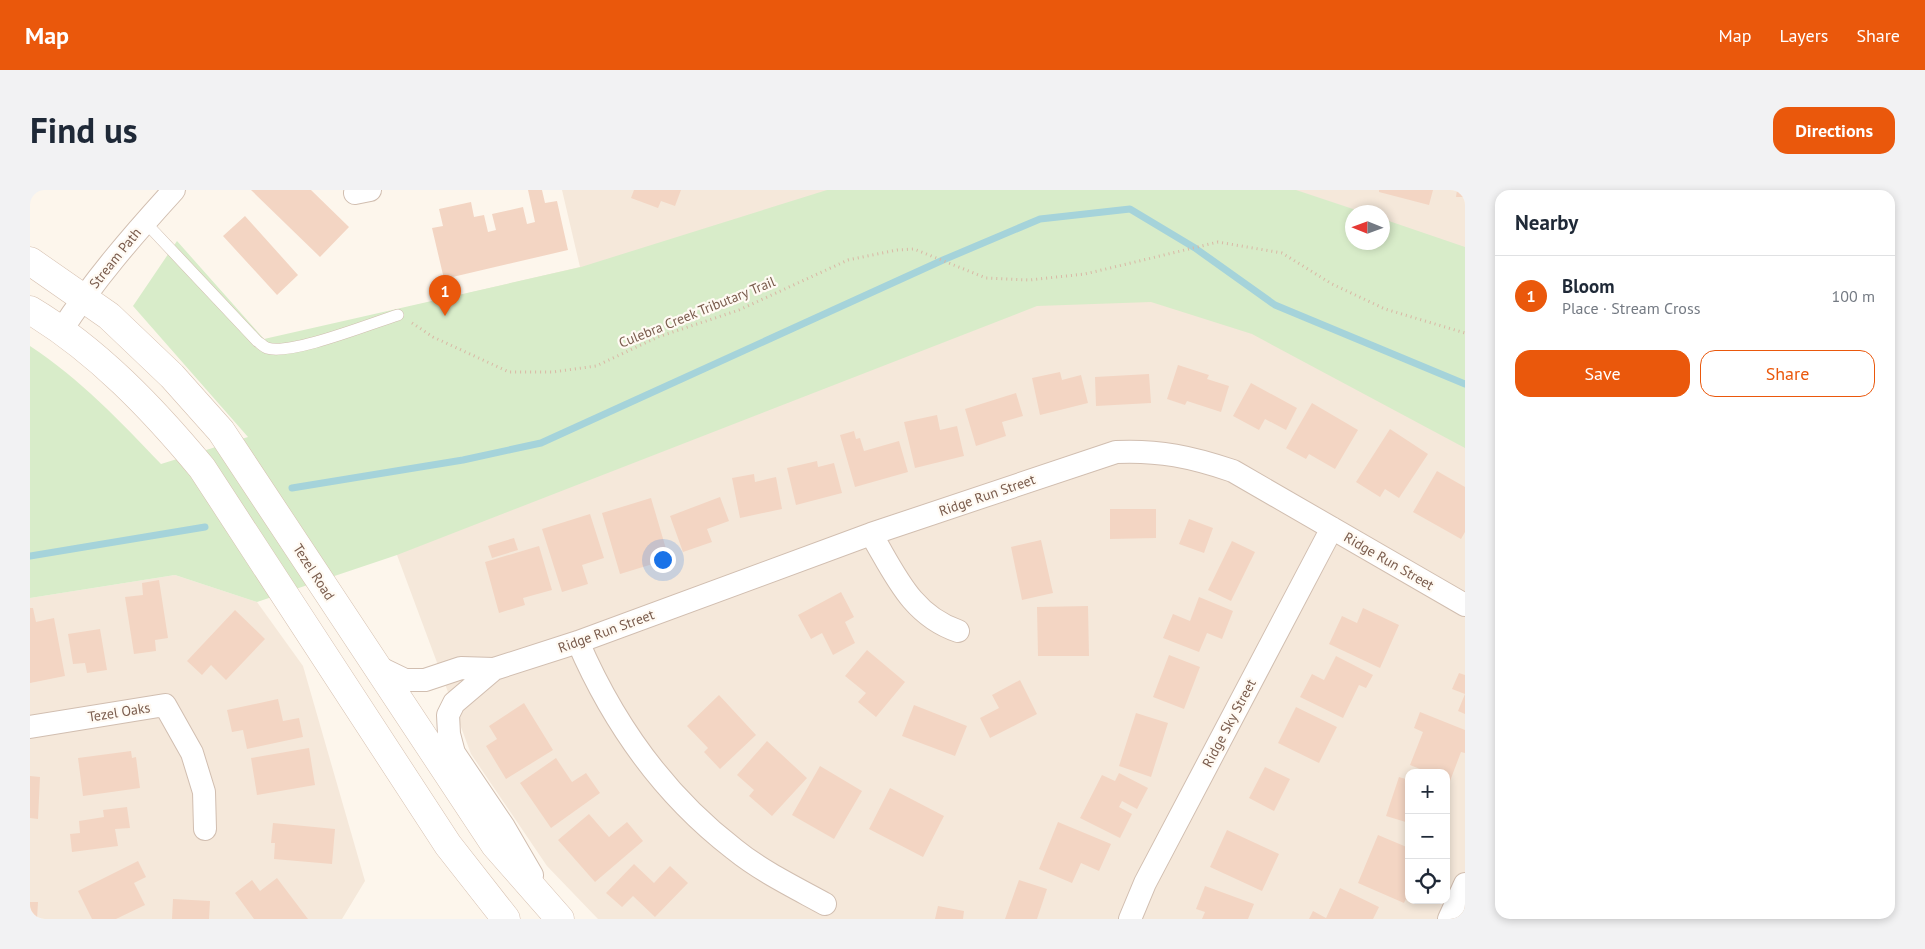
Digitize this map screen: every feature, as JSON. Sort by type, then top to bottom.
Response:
[{"type":"main road","name":"Tezel Road","points":[[30,261],[109,316],[172,376],[221,432],[495,845],[557,916]]},
{"type":"main road","points":[[30,310],[88,350],[171,430],[202,468],[448,844],[506,919]]},
{"type":"street","name":"Stream Path","points":[[61,331],[82,298],[174,190]]},
{"type":"street","name":"Ridge Run Street","points":[[376,666],[405,680],[425,680],[461,668],[494,669],[578,642],[871,534],[1116,452],[1146,451],[1193,458],[1233,472],[1465,605]]},
{"type":"street","name":"Ridge Sky Street","points":[[1130,919],[1146,882],[1332,528]]},
{"type":"street","points":[[871,534],[910,598],[925,614],[940,625],[958,631]]},
{"type":"street","points":[[578,642],[596,685],[626,734],[668,787],[735,850],[784,882],[825,904]]},
{"type":"street","name":"Ridge Run Street","points":[[494,669],[454,703],[448,716],[449,734],[454,753],[504,827],[557,916]]},
{"type":"street","name":"Tezel Oaks","points":[[30,727],[165,704],[192,753],[204,792],[205,829]]},
{"type":"street","points":[[1449,919],[1465,884]]},
{"type":"lane","points":[[145,222],[257,341],[267,348],[302,345],[398,315]]},
{"type":"path","name":"Culebra Creek Tributary Trail","points":[[398,315],[433,337],[509,372],[553,372],[596,366],[658,336],[739,310],[848,260],[897,250],[914,249],[986,278],[1029,280],[1086,274],[1218,242],[1282,253],[1332,284],[1385,309],[1465,333]]},
{"type":"shaded area","points":[[562,190],[1465,190],[1465,919],[598,919],[547,866],[471,754],[397,555],[300,332],[580,267]]},
{"type":"shaded area","points":[[175,575],[257,602],[303,666],[365,881],[342,919],[30,919],[30,598]]},
{"type":"green space","points":[[827,190],[1296,190],[1345,206],[1345,250],[1390,250],[1390,221],[1465,247],[1465,448],[1252,334],[1151,302],[1037,306],[397,555],[257,602],[175,575],[30,598],[30,346],[83,386],[161,464],[248,437],[133,306],[177,241],[264,339],[581,267]]},
{"type":"building","points":[[251,190],[311,190],[349,227],[320,257]]},
{"type":"building","points":[[528,190],[542,190],[545,203],[557,201],[568,250],[444,279],[432,228],[443,226],[439,209],[471,202],[474,217],[484,215],[488,232],[496,230],[492,214],[523,207],[527,224],[535,222]]},
{"type":"building","points":[[634,190],[681,190],[675,206],[661,201],[658,208],[631,198]]},
{"type":"building","points":[[1379,190],[1433,190],[1429,205],[1379,192]]},
{"type":"building","points":[[1457,190],[1465,190],[1465,197],[1456,197]]},
{"type":"building","points":[[245,216],[298,275],[277,295],[223,236]]},
{"type":"building","points":[[1178,365],[1209,375],[1207,379],[1229,386],[1221,412],[1187,401],[1185,405],[1167,399]]},
{"type":"building","points":[[1060,372],[1062,380],[1081,375],[1088,403],[1040,415],[1032,378]]},
{"type":"building","points":[[1149,374],[1151,403],[1096,406],[1095,377]]},
{"type":"building","points":[[1251,383],[1297,408],[1286,430],[1265,419],[1259,430],[1233,416]]},
{"type":"building","points":[[1016,393],[1023,416],[1002,422],[1006,436],[976,446],[965,409]]},
{"type":"building","points":[[1312,403],[1358,430],[1335,469],[1309,454],[1306,459],[1286,448]]},
{"type":"building","points":[[937,415],[940,430],[957,426],[964,456],[915,468],[904,422]]},
{"type":"building","points":[[1390,429],[1428,454],[1399,498],[1385,489],[1380,497],[1356,482]]},
{"type":"building","points":[[854,431],[856,439],[860,438],[864,451],[899,441],[908,472],[855,487],[840,435]]},
{"type":"building","points":[[817,461],[818,467],[834,463],[842,493],[796,505],[787,468]]},
{"type":"building","points":[[1437,471],[1465,487],[1465,532],[1461,539],[1413,512]]},
{"type":"building","points":[[754,474],[755,482],[776,477],[782,509],[740,518],[732,478]]},
{"type":"building","points":[[720,497],[729,521],[707,529],[712,542],[683,552],[670,516]]},
{"type":"building","points":[[651,498],[669,559],[620,574],[602,513]]},
{"type":"building","points":[[1110,509],[1156,509],[1156,538],[1110,539]]},
{"type":"building","points":[[590,514],[604,558],[582,565],[588,584],[562,592],[542,529]]},
{"type":"building","points":[[1189,519],[1213,528],[1204,553],[1179,544]]},
{"type":"building","points":[[514,538],[518,550],[492,558],[488,546]]},
{"type":"building","points":[[1041,540],[1053,593],[1022,600],[1011,547]]},
{"type":"building","points":[[1232,541],[1255,552],[1231,601],[1208,590]]},
{"type":"building","points":[[539,546],[552,590],[523,598],[525,605],[499,613],[485,562]]},
{"type":"building","points":[[159,580],[168,638],[155,640],[156,651],[134,654],[125,597],[143,595],[142,583]]},
{"type":"building","points":[[841,592],[854,617],[845,622],[855,643],[833,655],[822,633],[811,639],[798,615]]},
{"type":"building","points":[[1199,597],[1233,611],[1222,639],[1207,633],[1199,652],[1163,638],[1173,614],[1190,621]]},
{"type":"building","points":[[1088,606],[1089,656],[1038,656],[1037,607]]},
{"type":"building","points":[[30,608],[33,608],[36,622],[54,618],[65,676],[30,683]]},
{"type":"building","points":[[1363,608],[1399,625],[1380,668],[1329,644],[1342,616],[1357,623]]},
{"type":"building","points":[[235,610],[265,639],[226,680],[211,665],[202,675],[187,661]]},
{"type":"building","points":[[100,629],[107,670],[87,673],[85,663],[73,664],[68,634]]},
{"type":"building","points":[[867,650],[905,682],[876,717],[858,702],[866,693],[845,676]]},
{"type":"building","points":[[1169,655],[1200,667],[1184,709],[1153,697]]},
{"type":"building","points":[[1336,656],[1373,675],[1366,688],[1359,685],[1343,718],[1300,697],[1312,674],[1324,680]]},
{"type":"building","points":[[1459,673],[1465,675],[1465,694],[1452,689]]},
{"type":"building","points":[[1020,680],[1037,714],[990,738],[980,718],[999,708],[992,695]]},
{"type":"building","points":[[1465,694],[1465,714],[1458,711]]},
{"type":"building","points":[[719,695],[756,735],[720,769],[704,752],[708,748],[687,726]]},
{"type":"building","points":[[278,699],[283,721],[299,718],[303,737],[247,749],[243,730],[232,732],[227,710]]},
{"type":"building","points":[[524,703],[553,750],[506,779],[486,746],[497,739],[489,726]]},
{"type":"building","points":[[914,705],[967,726],[955,756],[902,736]]},
{"type":"building","points":[[1296,707],[1337,727],[1319,763],[1278,743]]},
{"type":"building","points":[[1420,712],[1465,730],[1465,753],[1461,752],[1450,781],[1450,769],[1420,769],[1410,765],[1423,732],[1414,728]]},
{"type":"building","points":[[1136,713],[1168,723],[1151,777],[1119,766]]},
{"type":"building","points":[[767,741],[807,778],[772,816],[749,796],[754,790],[737,775]]},
{"type":"building","points":[[309,748],[315,785],[257,795],[251,758]]},
{"type":"building","points":[[131,751],[132,758],[136,757],[140,788],[83,796],[78,758]]},
{"type":"building","points":[[556,758],[572,782],[586,773],[600,793],[551,828],[520,783]]},
{"type":"building","points":[[820,766],[862,791],[834,839],[792,815]]},
{"type":"building","points":[[1265,767],[1290,779],[1274,811],[1249,798]]},
{"type":"building","points":[[1119,773],[1148,788],[1137,809],[1122,801],[1119,807],[1132,814],[1120,838],[1080,818],[1102,775],[1115,781]]},
{"type":"building","points":[[30,776],[40,777],[38,819],[30,818]]},
{"type":"building","points":[[1399,777],[1405,779],[1405,822],[1386,816]]},
{"type":"building","points":[[890,788],[944,816],[923,857],[869,829]]},
{"type":"building","points":[[127,807],[130,828],[115,829],[118,846],[72,852],[70,834],[80,833],[79,821],[104,817],[103,810]]},
{"type":"building","points":[[589,814],[609,837],[627,822],[643,841],[595,882],[558,840]]},
{"type":"building","points":[[1058,822],[1111,844],[1099,871],[1081,863],[1072,883],[1039,869]]},
{"type":"building","points":[[273,823],[335,829],[332,864],[274,859],[275,843],[271,843]]},
{"type":"building","points":[[1227,830],[1279,854],[1262,891],[1210,867]]},
{"type":"building","points":[[1378,835],[1405,846],[1404,903],[1358,883]]},
{"type":"building","points":[[138,861],[146,877],[134,883],[145,905],[116,919],[92,919],[78,891]]},
{"type":"building","points":[[634,864],[654,883],[670,866],[688,883],[655,917],[633,896],[622,907],[606,893]]},
{"type":"building","points":[[277,878],[308,919],[254,919],[235,893],[252,880],[260,891]]},
{"type":"building","points":[[1019,880],[1047,889],[1037,919],[1005,919]]},
{"type":"building","points":[[1205,886],[1254,904],[1248,919],[1202,919],[1205,912],[1196,909]]},
{"type":"building","points":[[1340,888],[1379,907],[1373,919],[1309,919],[1313,911],[1326,918]]},
{"type":"building","points":[[173,899],[210,901],[209,919],[172,919]]},
{"type":"building","points":[[30,902],[38,902],[37,919],[30,919]]},
{"type":"building","points":[[938,906],[964,911],[963,919],[935,919]]},
{"type":"waterway","points":[[292,488],[463,460],[541,443],[943,260],[1040,219],[1130,209],[1195,248],[1275,305],[1465,384]]},
{"type":"waterway","points":[[30,556],[205,527]]},
{"type":"place","name":"Bloom","points":[[445,316]]}]
